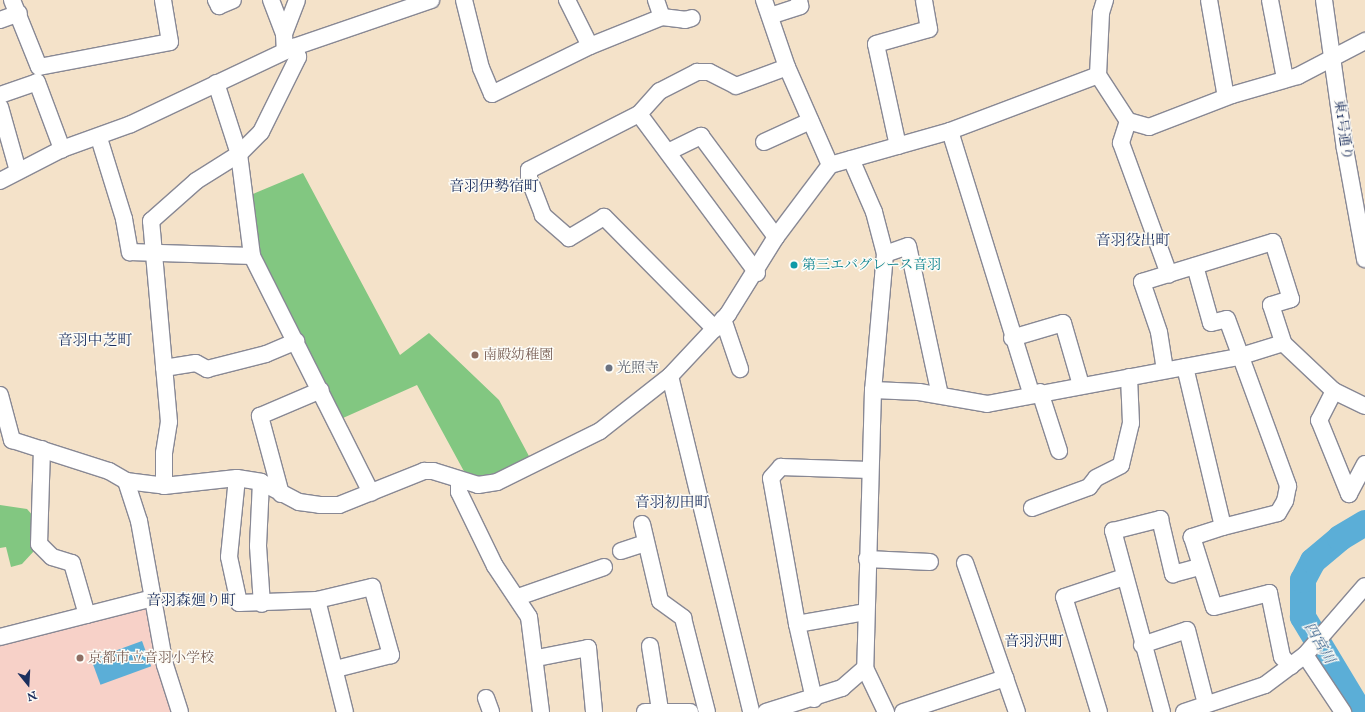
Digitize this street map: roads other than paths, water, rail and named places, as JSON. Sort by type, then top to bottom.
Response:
[{"type":"street","points":[[216,0],[219,6],[233,0]]},
{"type":"street","points":[[164,486],[164,454],[169,422],[152,253],[151,221],[196,182],[239,154],[261,132],[298,57],[290,49],[271,0]]},
{"type":"street","points":[[284,34],[297,0]]},
{"type":"street","points":[[0,181],[62,149],[99,138],[290,49],[431,0]]},
{"type":"street","points":[[464,0],[481,68],[492,94],[590,46],[662,17],[687,24]]},
{"type":"street","points":[[567,0],[590,46]]},
{"type":"street","points":[[656,0],[662,17]]},
{"type":"street","points":[[764,0],[787,67],[830,165]]},
{"type":"street","points":[[770,16],[800,6],[799,0]]},
{"type":"street","points":[[898,146],[876,44],[929,29],[924,0]]},
{"type":"street","points":[[1105,0],[1101,13],[1098,74],[1128,121],[1148,127],[1226,97],[1285,79],[1365,42]]},
{"type":"street","points":[[1209,0],[1226,97]]},
{"type":"street","points":[[1270,0],[1285,79]]},
{"type":"street","name":"東1号通り","points":[[1324,0],[1365,259]]},
{"type":"street","points":[[0,20],[15,6],[38,67],[170,42],[165,1]]},
{"type":"street","points":[[740,369],[719,324],[604,218],[569,238],[543,215],[529,179],[529,170],[639,114],[660,91],[697,72],[709,72],[736,86],[787,67]]},
{"type":"street","points":[[0,395],[6,439],[109,471],[126,481],[164,486],[237,478],[261,482],[281,494],[320,505],[339,505],[424,471],[443,473],[459,482],[478,485],[497,482],[594,435],[670,376],[719,324],[758,273],[776,238],[830,165],[950,131],[1098,74]]},
{"type":"street","points":[[0,95],[37,82],[62,149]]},
{"type":"street","points":[[216,83],[239,154],[252,256],[321,390],[371,493]]},
{"type":"street","points":[[0,108],[18,171]]},
{"type":"street","points":[[639,114],[758,273]]},
{"type":"street","points":[[764,142],[810,121]]},
{"type":"street","points":[[1128,121],[1121,143],[1168,274]]},
{"type":"street","points":[[950,131],[1012,338],[1059,451]]},
{"type":"street","points":[[668,152],[701,136],[776,238]]},
{"type":"street","points":[[99,138],[124,219],[130,252],[252,256]]},
{"type":"street","points":[[851,159],[874,212],[886,254],[873,390],[865,612],[865,668],[886,712]]},
{"type":"street","points":[[1164,370],[1159,332],[1142,282],[1273,242],[1291,299],[1271,304],[1283,343],[1334,391],[1365,406]]},
{"type":"street","points":[[886,254],[908,246],[940,396]]},
{"type":"street","points":[[1195,266],[1211,324],[1227,319],[1238,357],[1288,486],[1286,501],[1278,513],[1223,527],[1192,537],[1200,567],[1214,607],[1269,593],[1282,657],[1290,666]]},
{"type":"street","points":[[1012,338],[1063,323],[1081,385]]},
{"type":"street","points":[[164,368],[196,363],[207,369],[266,354],[296,341]]},
{"type":"street","points":[[873,390],[940,396],[987,404],[1035,392],[1238,357],[1283,343]]},
{"type":"street","points":[[1185,367],[1223,527]]},
{"type":"street","points":[[670,376],[752,712]]},
{"type":"street","points":[[1032,508],[1089,488],[1096,478],[1121,465],[1131,423],[1129,377]]},
{"type":"street","points":[[281,494],[260,416],[321,390]]},
{"type":"street","points":[[1334,391],[1319,420],[1349,494],[1365,464]]},
{"type":"street","points":[[42,449],[39,544],[52,557],[72,563],[87,615]]},
{"type":"street","points":[[814,699],[797,624],[771,478],[781,467],[869,470]]},
{"type":"street","points":[[237,478],[229,557],[238,598],[242,604],[317,600],[372,587],[391,655],[336,669]]},
{"type":"street","points":[[126,481],[139,521],[165,665],[180,712]]},
{"type":"street","points":[[261,482],[258,546],[262,604]]},
{"type":"street","points":[[459,482],[458,492],[495,566],[518,597],[534,632],[541,712]]},
{"type":"street","points":[[1162,712],[1124,578],[1113,531],[1160,519],[1174,574],[1200,567]]},
{"type":"street","points":[[642,524],[660,601],[683,618],[707,712]]},
{"type":"street","points":[[621,551],[646,543]]},
{"type":"street","points":[[867,559],[930,562]]},
{"type":"street","points":[[965,563],[1017,712]]},
{"type":"street","points":[[518,597],[604,567]]},
{"type":"street","points":[[1099,712],[1064,597],[1124,578]]},
{"type":"street","points":[[1184,712],[1265,685],[1304,655],[1328,625],[1365,586]]},
{"type":"street","points":[[0,637],[153,598]]},
{"type":"street","points":[[317,600],[336,669],[345,712]]},
{"type":"street","points":[[797,624],[865,612]]},
{"type":"street","points":[[1142,644],[1187,630],[1206,704]]},
{"type":"street","points":[[650,646],[663,711],[690,712]]},
{"type":"street","points":[[536,658],[588,648],[594,712]]},
{"type":"street","points":[[1304,655],[1343,712]]},
{"type":"street","points":[[766,712],[814,699],[842,688],[865,668]]},
{"type":"street","points":[[903,712],[1005,678]]},
{"type":"water","points":[[142,641],[151,666],[100,685],[91,659]]},
{"type":"waterway","name":"四宮川","points":[[1360,712],[1303,617],[1303,580],[1313,561],[1340,538],[1365,523]]},
{"type":"place","name":"第三エバグレース音羽","points":[[794,265]]},
{"type":"place","name":"南殿幼稚園","points":[[475,355]]},
{"type":"place","name":"光照寺","points":[[609,368]]},
{"type":"place","name":"京都市立音羽小学校","points":[[80,658]]},
{"type":"district","name":"音羽伊勢宿町","points":[[494,187]]},
{"type":"district","name":"音羽役出町","points":[[1133,241]]},
{"type":"district","name":"音羽中芝町","points":[[95,341]]},
{"type":"district","name":"音羽初田町","points":[[672,503]]},
{"type":"district","name":"音羽森廻り町","points":[[191,601]]},
{"type":"district","name":"音羽沢町","points":[[1034,642]]}]
